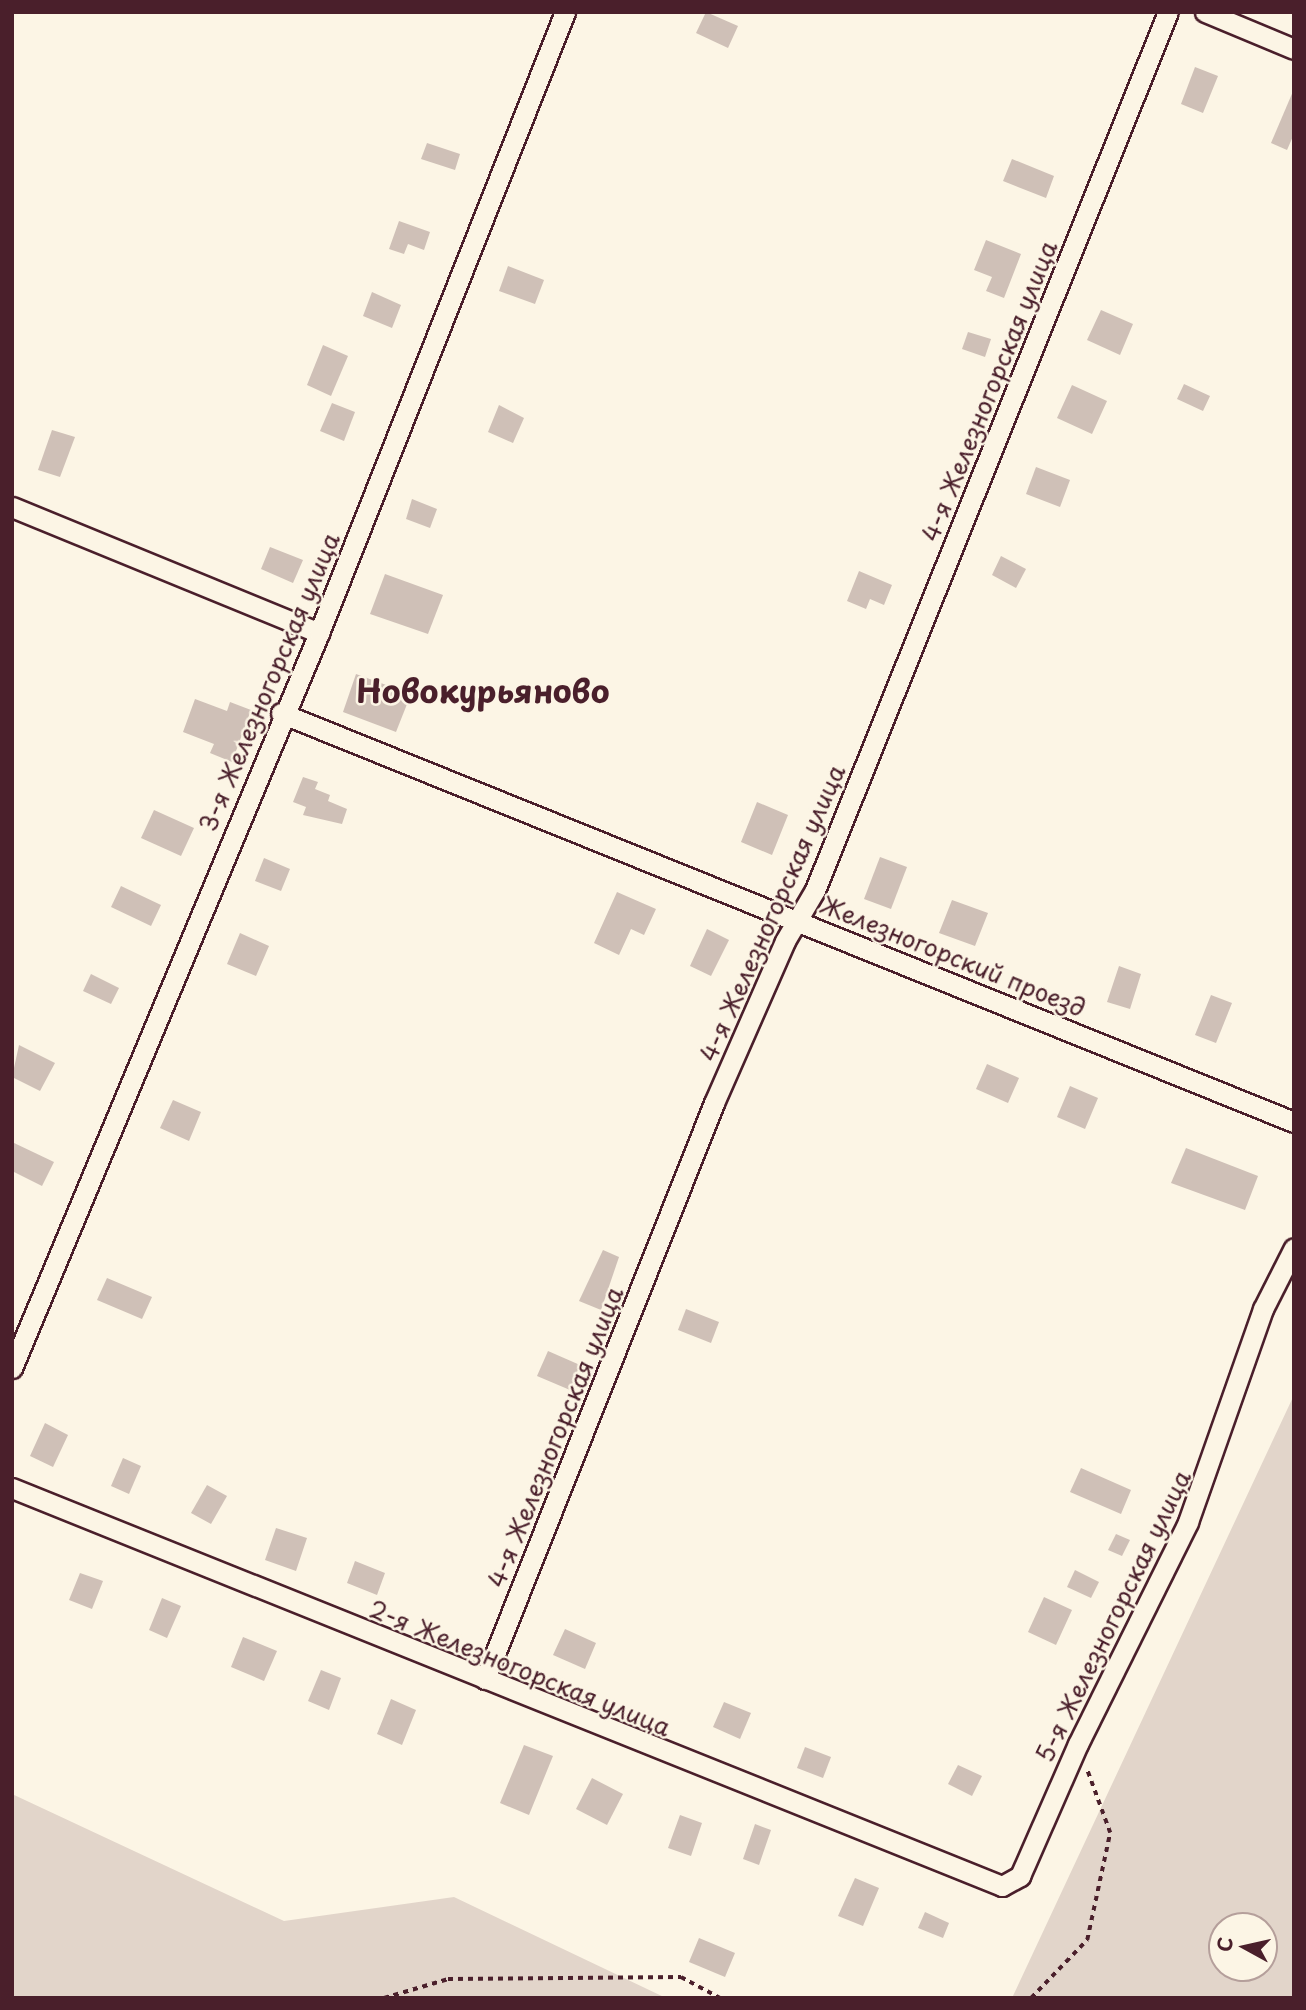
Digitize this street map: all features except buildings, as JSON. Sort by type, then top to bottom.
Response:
[{"type":"street","name":"3-я Железногорская улица","points":[[12,1368],[281,713],[319,633],[565,12]]},
{"type":"street","name":"4-я Железногорская улица","points":[[485,1679],[714,1103],[799,921],[1168,12]]},
{"type":"street","points":[[1205,12],[1294,48]]},
{"type":"street","points":[[12,507],[319,633]]},
{"type":"street","name":"Железногорский проезд","points":[[281,713],[1294,1122]]},
{"type":"street","name":"5-я Железногорская улица","points":[[1011,1883],[1020,1876],[1077,1744],[1188,1522],[1264,1309],[1294,1248]]},
{"type":"street","name":"2-я Железногорская улица","points":[[12,1488],[980,1880],[1011,1883]]},
{"type":"path","points":[[1031,1998],[1087,1940],[1110,1833],[1077,1744]]},
{"type":"path","points":[[384,1998],[448,1979],[681,1977],[720,1998]]},
{"type":"shaded area","points":[[1294,1395],[1294,1998],[1012,1998]]},
{"type":"shaded area","points":[[12,1794],[284,1921],[454,1897],[666,1998],[12,1998]]},
{"type":"district","name":"Новокурьяново","points":[[483,690]]}]
